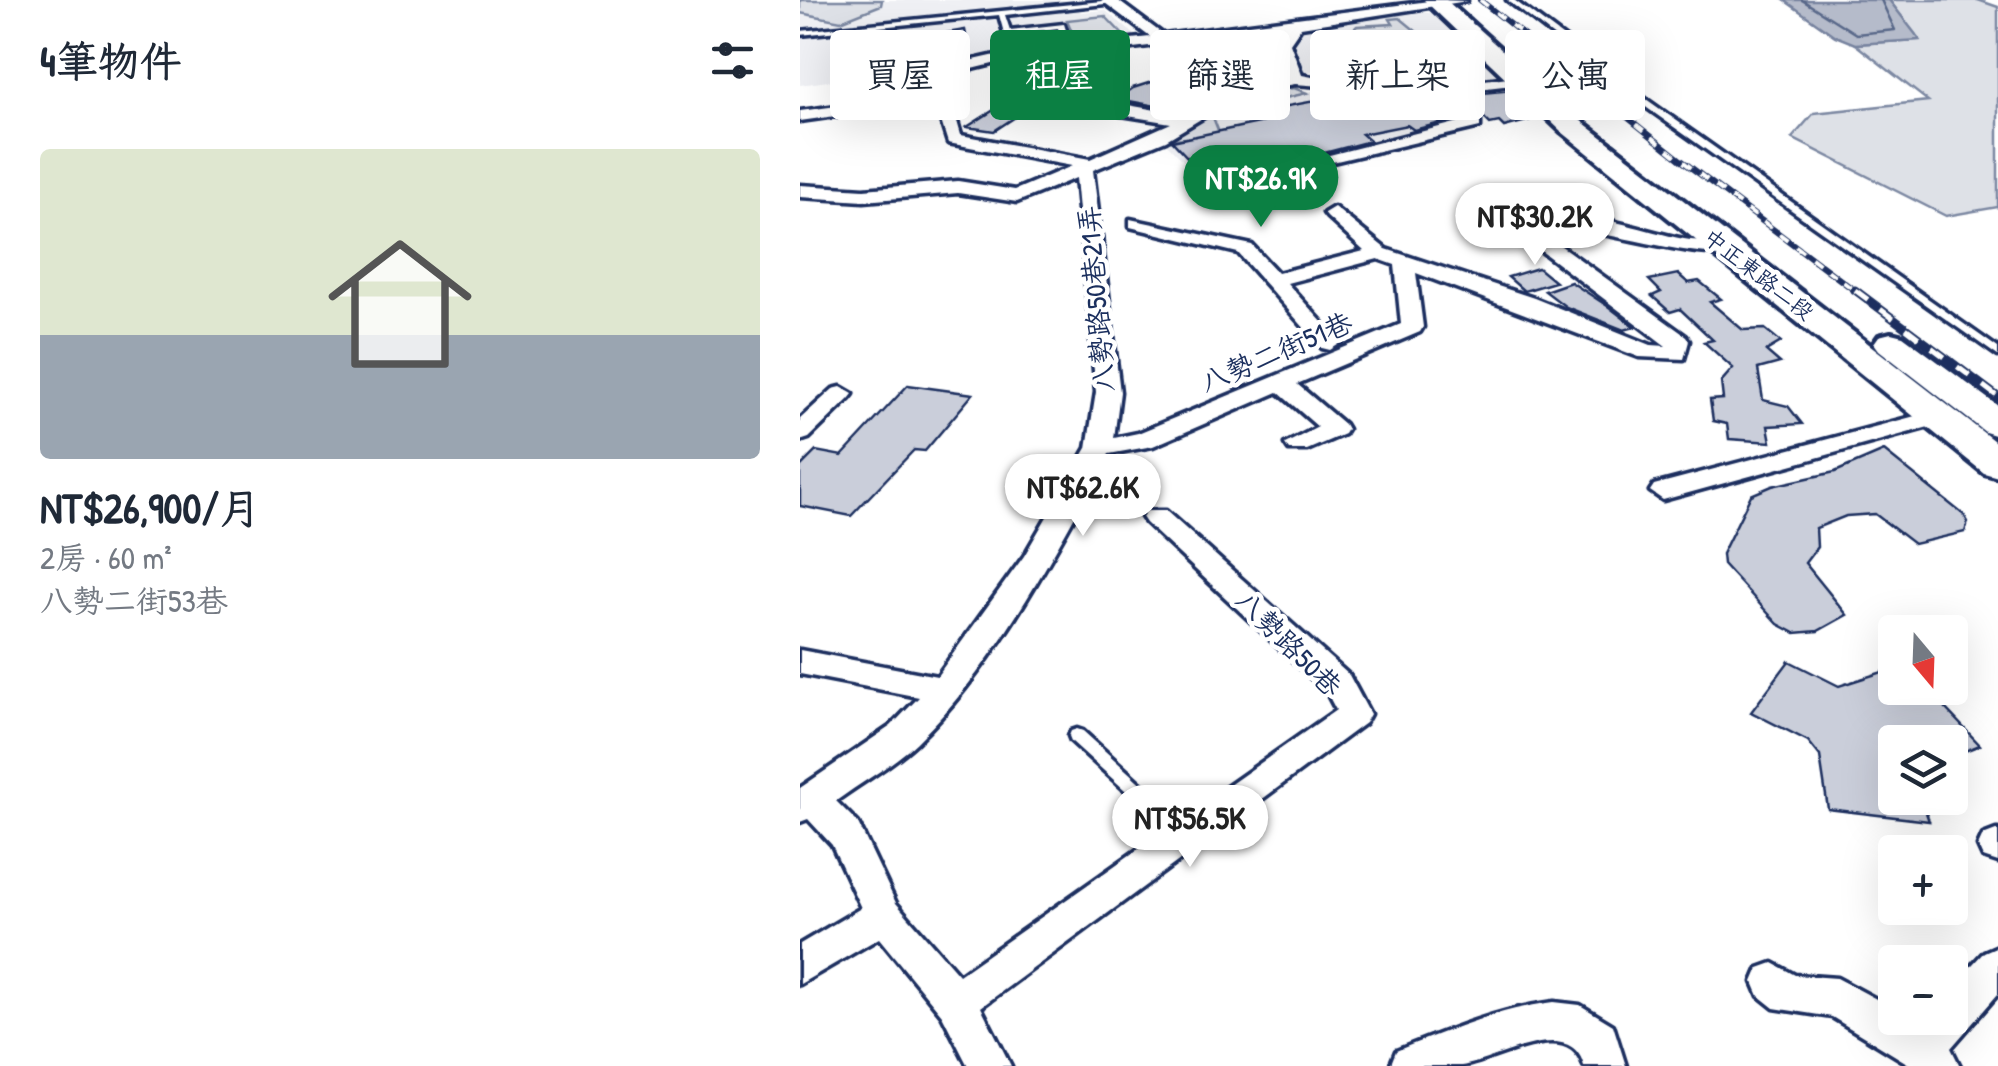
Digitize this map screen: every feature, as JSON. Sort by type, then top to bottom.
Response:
[{"type":"main road","name":"中正東路二段","points":[[1448,1],[1505,50]]},
{"type":"main road","name":"中正東路二段","points":[[1567,120],[1998,464]]},
{"type":"main road","name":"中正東路二段","points":[[1593,120],[1998,424]]},
{"type":"street","points":[[1110,1],[1151,30]]},
{"type":"street","points":[[1240,30],[1448,1]]},
{"type":"street","points":[[1282,10],[1296,23]]},
{"type":"street","points":[[1290,32],[1296,23]]},
{"type":"street","points":[[1290,65],[1295,79]]},
{"type":"street","points":[[1290,80],[1310,81]]},
{"type":"street","points":[[800,116],[830,112]]},
{"type":"street","points":[[947,120],[950,132],[967,144],[1089,167]]},
{"type":"street","points":[[800,191],[864,195],[958,187],[1017,196],[1089,167],[1186,120]]},
{"type":"street","points":[[1304,164],[1474,123],[1471,120]]},
{"type":"street","name":"八勢路50巷21弄","points":[[806,803],[903,735],[945,690],[1034,563],[1100,448],[1108,392],[1089,167]]},
{"type":"street","points":[[1334,213],[1378,253],[1526,303],[1646,352],[1676,354],[1678,340],[1535,236],[1541,223],[1568,218],[1691,248],[1727,250]]},
{"type":"street","points":[[1137,224],[1245,249],[1330,342]]},
{"type":"street","points":[[1273,280],[1378,253]]},
{"type":"street","name":"八勢二街51巷","points":[[1100,448],[1144,440],[1412,328],[1405,262]]},
{"type":"street","points":[[1281,383],[1334,429],[1298,444]]},
{"type":"street","points":[[800,433],[841,394]]},
{"type":"street","points":[[1664,491],[1938,416]]},
{"type":"street","name":"八勢路50巷","points":[[956,1001],[1354,714],[1338,684],[1156,516]]},
{"type":"street","points":[[800,662],[945,690]]},
{"type":"street","points":[[806,803],[845,834],[883,915],[956,1001],[990,1066]]},
{"type":"street","points":[[800,964],[883,915]]},
{"type":"street","points":[[1773,982],[1788,994],[1837,998],[1931,1057],[1998,965]]},
{"type":"street","points":[[1411,1066],[1533,1022],[1558,1019],[1589,1031],[1604,1051],[1605,1066]]},
{"type":"lane","points":[[1510,0],[1642,101],[1998,353]]},
{"type":"lane","points":[[848,30],[1110,1]]},
{"type":"lane","points":[[1002,14],[1006,30]]},
{"type":"lane","points":[[801,23],[820,23],[836,30]]},
{"type":"lane","points":[[1060,26],[1064,36],[1010,42],[1007,32],[1060,26]]},
{"type":"lane","points":[[800,33],[830,31]]},
{"type":"lane","points":[[1077,736],[1185,834]]},
{"type":"shaded area","points":[[800,0],[1079,0],[1074,7],[1081,12],[1105,10],[1129,30],[990,30],[990,58],[970,61],[970,30],[830,30],[830,81],[800,85]]},
{"type":"shaded area","points":[[800,0],[882,0],[881,5],[841,21],[800,13]]},
{"type":"shaded area","points":[[1889,0],[1978,0],[1998,7],[1998,207],[1946,216],[1792,138],[1814,113],[1928,101],[1855,44],[1919,40]]},
{"type":"shaded area","points":[[1412,11],[1431,13],[1449,30],[1310,30],[1310,72],[1304,72],[1293,43],[1303,25]]},
{"type":"shaded area","points":[[1105,16],[1118,30],[1071,30],[1067,20]]},
{"type":"shaded area","points":[[1400,18],[1415,30],[1353,30],[1357,26],[1393,24],[1390,19]]},
{"type":"shaded area","points":[[1485,64],[1501,79],[1485,81]]},
{"type":"shaded area","points":[[1290,88],[1294,88],[1307,93],[1290,97]]},
{"type":"shaded area","points":[[1310,92],[1310,120],[1466,123],[1208,186],[1166,143],[1220,134],[1213,120],[1290,120],[1290,97]]},
{"type":"shaded area","points":[[1199,120],[1214,120],[1220,135],[1163,140]]},
{"type":"water","points":[[1784,0],[1889,0],[1920,40],[1855,44],[1835,36]]},
{"type":"building","points":[[1150,82],[1150,105],[1130,101],[1133,88]]},
{"type":"building","points":[[1505,91],[1505,120],[1530,120],[1504,127],[1499,122],[1490,124],[1485,119],[1485,93]]},
{"type":"building","points":[[1310,102],[1310,120],[1452,120],[1414,130],[1407,125],[1362,134],[1370,141],[1225,179],[1220,174],[1206,177],[1172,141],[1264,122],[1247,120],[1290,120],[1290,106]]},
{"type":"building","points":[[990,112],[990,120],[1011,120],[994,131],[967,127]]},
{"type":"building","points":[[1538,268],[1555,282],[1524,291],[1508,277]]},
{"type":"building","points":[[1678,274],[1688,283],[1699,281],[1721,299],[1710,302],[1743,330],[1765,329],[1781,342],[1766,351],[1780,363],[1758,369],[1763,400],[1788,406],[1802,424],[1768,426],[1771,442],[1729,439],[1727,424],[1713,421],[1710,400],[1723,399],[1721,382],[1733,368],[1704,342],[1713,340],[1680,309],[1670,312],[1652,296],[1661,292],[1649,280]]},
{"type":"building","points":[[1571,282],[1635,327],[1624,330],[1566,307],[1545,291]]},
{"type":"building","points":[[908,385],[973,394],[925,451],[914,450],[851,516],[800,506],[800,467],[816,451],[842,456]]},
{"type":"building","points":[[1884,451],[1964,515],[1968,522],[1965,532],[1914,544],[1875,514],[1846,516],[1816,528],[1817,547],[1805,563],[1847,615],[1818,631],[1795,633],[1778,624],[1723,564],[1722,554],[1751,495],[1772,486],[1835,472]]},
{"type":"building","points":[[1789,661],[1839,686],[1878,673],[1878,705],[1942,705],[1961,725],[1878,725],[1878,815],[1828,809],[1820,756],[1808,741],[1751,712]]},
{"type":"building","points":[[1968,732],[1980,745],[1968,750]]},
{"type":"building","points":[[1878,815],[1927,815],[1929,821]]},
{"type":"railway","points":[[1480,0],[1681,160],[1858,293]]},
{"type":"railway","points":[[1855,290],[1998,397]]}]
